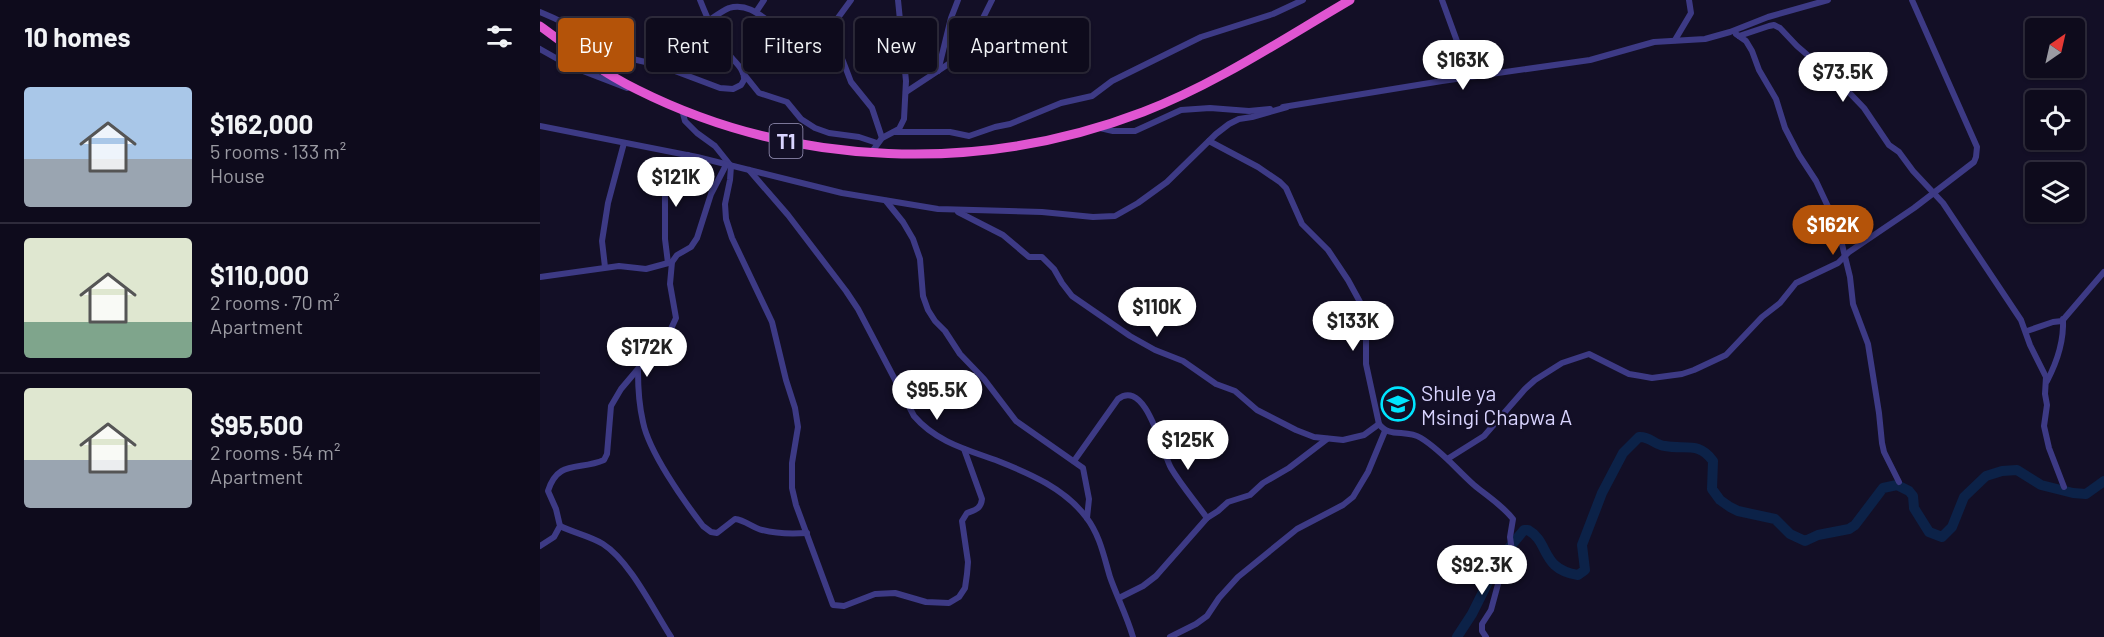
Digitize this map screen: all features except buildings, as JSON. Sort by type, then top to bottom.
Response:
[{"type":"highway","name":"T1","points":[[540,26],[611,75],[638,90],[682,110],[728,126],[829,149],[871,153],[948,154],[998,149],[1059,138],[1144,112],[1218,77],[1350,0]]},
{"type":"street","points":[[700,0],[707,18]]},
{"type":"street","points":[[756,12],[764,0]]},
{"type":"street","points":[[838,18],[851,0]]},
{"type":"street","points":[[871,153],[880,141],[903,124],[906,68],[898,0]]},
{"type":"street","points":[[938,71],[951,18],[958,0]]},
{"type":"street","points":[[906,92],[956,59],[964,50],[992,0]]},
{"type":"street","points":[[894,132],[950,132],[969,136],[995,126],[1010,124],[1061,103],[1092,96],[1112,81],[1201,37],[1273,14],[1304,0]]},
{"type":"street","points":[[1442,0],[1466,66],[1463,79]]},
{"type":"street","points":[[1675,40],[1691,13],[1689,0]]},
{"type":"street","points":[[1096,127],[1113,131],[1135,131],[1181,110],[1210,108],[1249,111],[1287,107],[1590,60],[1654,42],[1705,39],[1768,17],[1828,0]]},
{"type":"street","points":[[1449,458],[1477,442],[1525,389],[1562,363],[1589,354],[1629,374],[1652,378],[1682,374],[1720,358],[1734,348],[1762,317],[1780,303],[1796,283],[1838,263],[1974,162],[1977,151],[1946,74],[1932,48],[1912,0]]},
{"type":"street","points":[[713,18],[731,7],[746,8],[765,18]]},
{"type":"street","points":[[540,12],[558,20]]},
{"type":"street","points":[[1739,36],[1769,26],[1780,28],[1861,104],[1889,145],[1899,152],[1962,230],[2026,331],[2047,381]]},
{"type":"street","points":[[1730,32],[1746,41],[1752,51],[1759,70],[1776,99],[1785,128],[1816,181],[1838,228],[1851,283],[1853,304],[1868,344],[1884,452],[1899,482]]},
{"type":"street","points":[[540,49],[570,66],[606,81],[638,90]]},
{"type":"street","points":[[731,56],[759,93],[787,102],[801,119],[815,128],[829,133],[880,141]]},
{"type":"street","points":[[634,59],[659,65],[720,88],[738,87],[744,80],[743,72]]},
{"type":"street","points":[[843,62],[851,82],[864,101],[872,108],[880,141]]},
{"type":"street","points":[[540,126],[688,155],[842,193],[885,201],[938,209],[1093,217],[1115,216],[1138,203],[1167,182],[1229,124],[1239,119],[1287,107]]},
{"type":"street","points":[[682,110],[685,121],[715,146],[729,165],[730,180],[725,204],[726,219],[732,238],[772,322],[798,427],[792,463],[792,488],[833,605],[844,606],[875,594],[895,593],[926,602],[950,603],[959,597],[968,574],[963,528],[964,516],[982,505],[982,499],[964,449]]},
{"type":"street","points":[[1209,141],[1258,167],[1280,182],[1286,188],[1302,224],[1328,250],[1348,280],[1366,319],[1366,364],[1379,424],[1385,431],[1415,435],[1449,458],[1474,485],[1513,520],[1509,537],[1512,551],[1501,573],[1491,610],[1482,624],[1482,631],[1486,637]]},
{"type":"street","points":[[605,267],[602,241],[624,143]]},
{"type":"street","points":[[548,491],[554,475],[563,469],[604,460],[607,454],[611,406],[621,388],[638,371],[669,331],[676,318],[665,239],[665,194],[688,155]]},
{"type":"street","points":[[540,277],[605,267],[646,269],[670,263],[677,255],[691,247],[697,238],[711,194],[729,165]]},
{"type":"street","points":[[748,170],[788,215],[846,291],[858,309],[914,416],[922,426],[942,440],[1044,480],[1087,518],[1104,554],[1110,578],[1133,637]]},
{"type":"street","points":[[885,201],[903,222],[913,239],[920,259],[923,296],[935,321],[1016,421],[1083,468],[1088,486],[1087,518]]},
{"type":"street","points":[[956,210],[1003,235],[1029,257],[1042,257],[1054,269],[1072,296],[1140,343],[1183,361],[1216,384],[1235,391],[1257,410],[1296,430],[1314,437],[1343,440],[1364,435],[1379,424]]},
{"type":"street","points":[[2026,331],[2063,319],[2104,272]]},
{"type":"street","points":[[2063,319],[2056,361],[2047,381],[2044,426],[2049,448],[2064,487]]},
{"type":"street","points":[[638,371],[641,413],[648,439],[662,465],[703,526],[717,533],[735,519],[739,519],[760,530],[786,534],[807,533]]},
{"type":"street","points":[[1074,461],[1118,399],[1129,394],[1135,397],[1150,416],[1170,467],[1206,518]]},
{"type":"street","points":[[1170,637],[1207,616],[1219,598],[1238,577],[1297,529],[1343,505],[1353,497],[1368,472],[1385,431]]},
{"type":"street","points":[[1119,598],[1156,576],[1206,518],[1228,502],[1250,495],[1263,483],[1289,468],[1327,439]]},
{"type":"street","points":[[540,487],[548,491],[560,526],[554,537],[540,546]]},
{"type":"street","points":[[560,526],[605,546],[647,596],[672,637]]},
{"type":"waterway","points":[[1457,637],[1472,614],[1499,560],[1524,530],[1535,535],[1557,567],[1578,575],[1585,570],[1582,545],[1602,493],[1623,453],[1639,437],[1661,445],[1702,451],[1713,461],[1712,489],[1720,500],[1738,511],[1775,519],[1790,534],[1805,541],[1818,535],[1849,529],[1855,525],[1883,488],[1897,485],[1909,491],[1913,496],[1914,508],[1929,532],[1942,537],[1952,527],[1964,497],[1986,476],[2002,471],[2017,470],[2041,485],[2086,494],[2104,481]]},
{"type":"place","name":"Shule ya Msingi Chapwa A","points":[[1398,404]]}]
